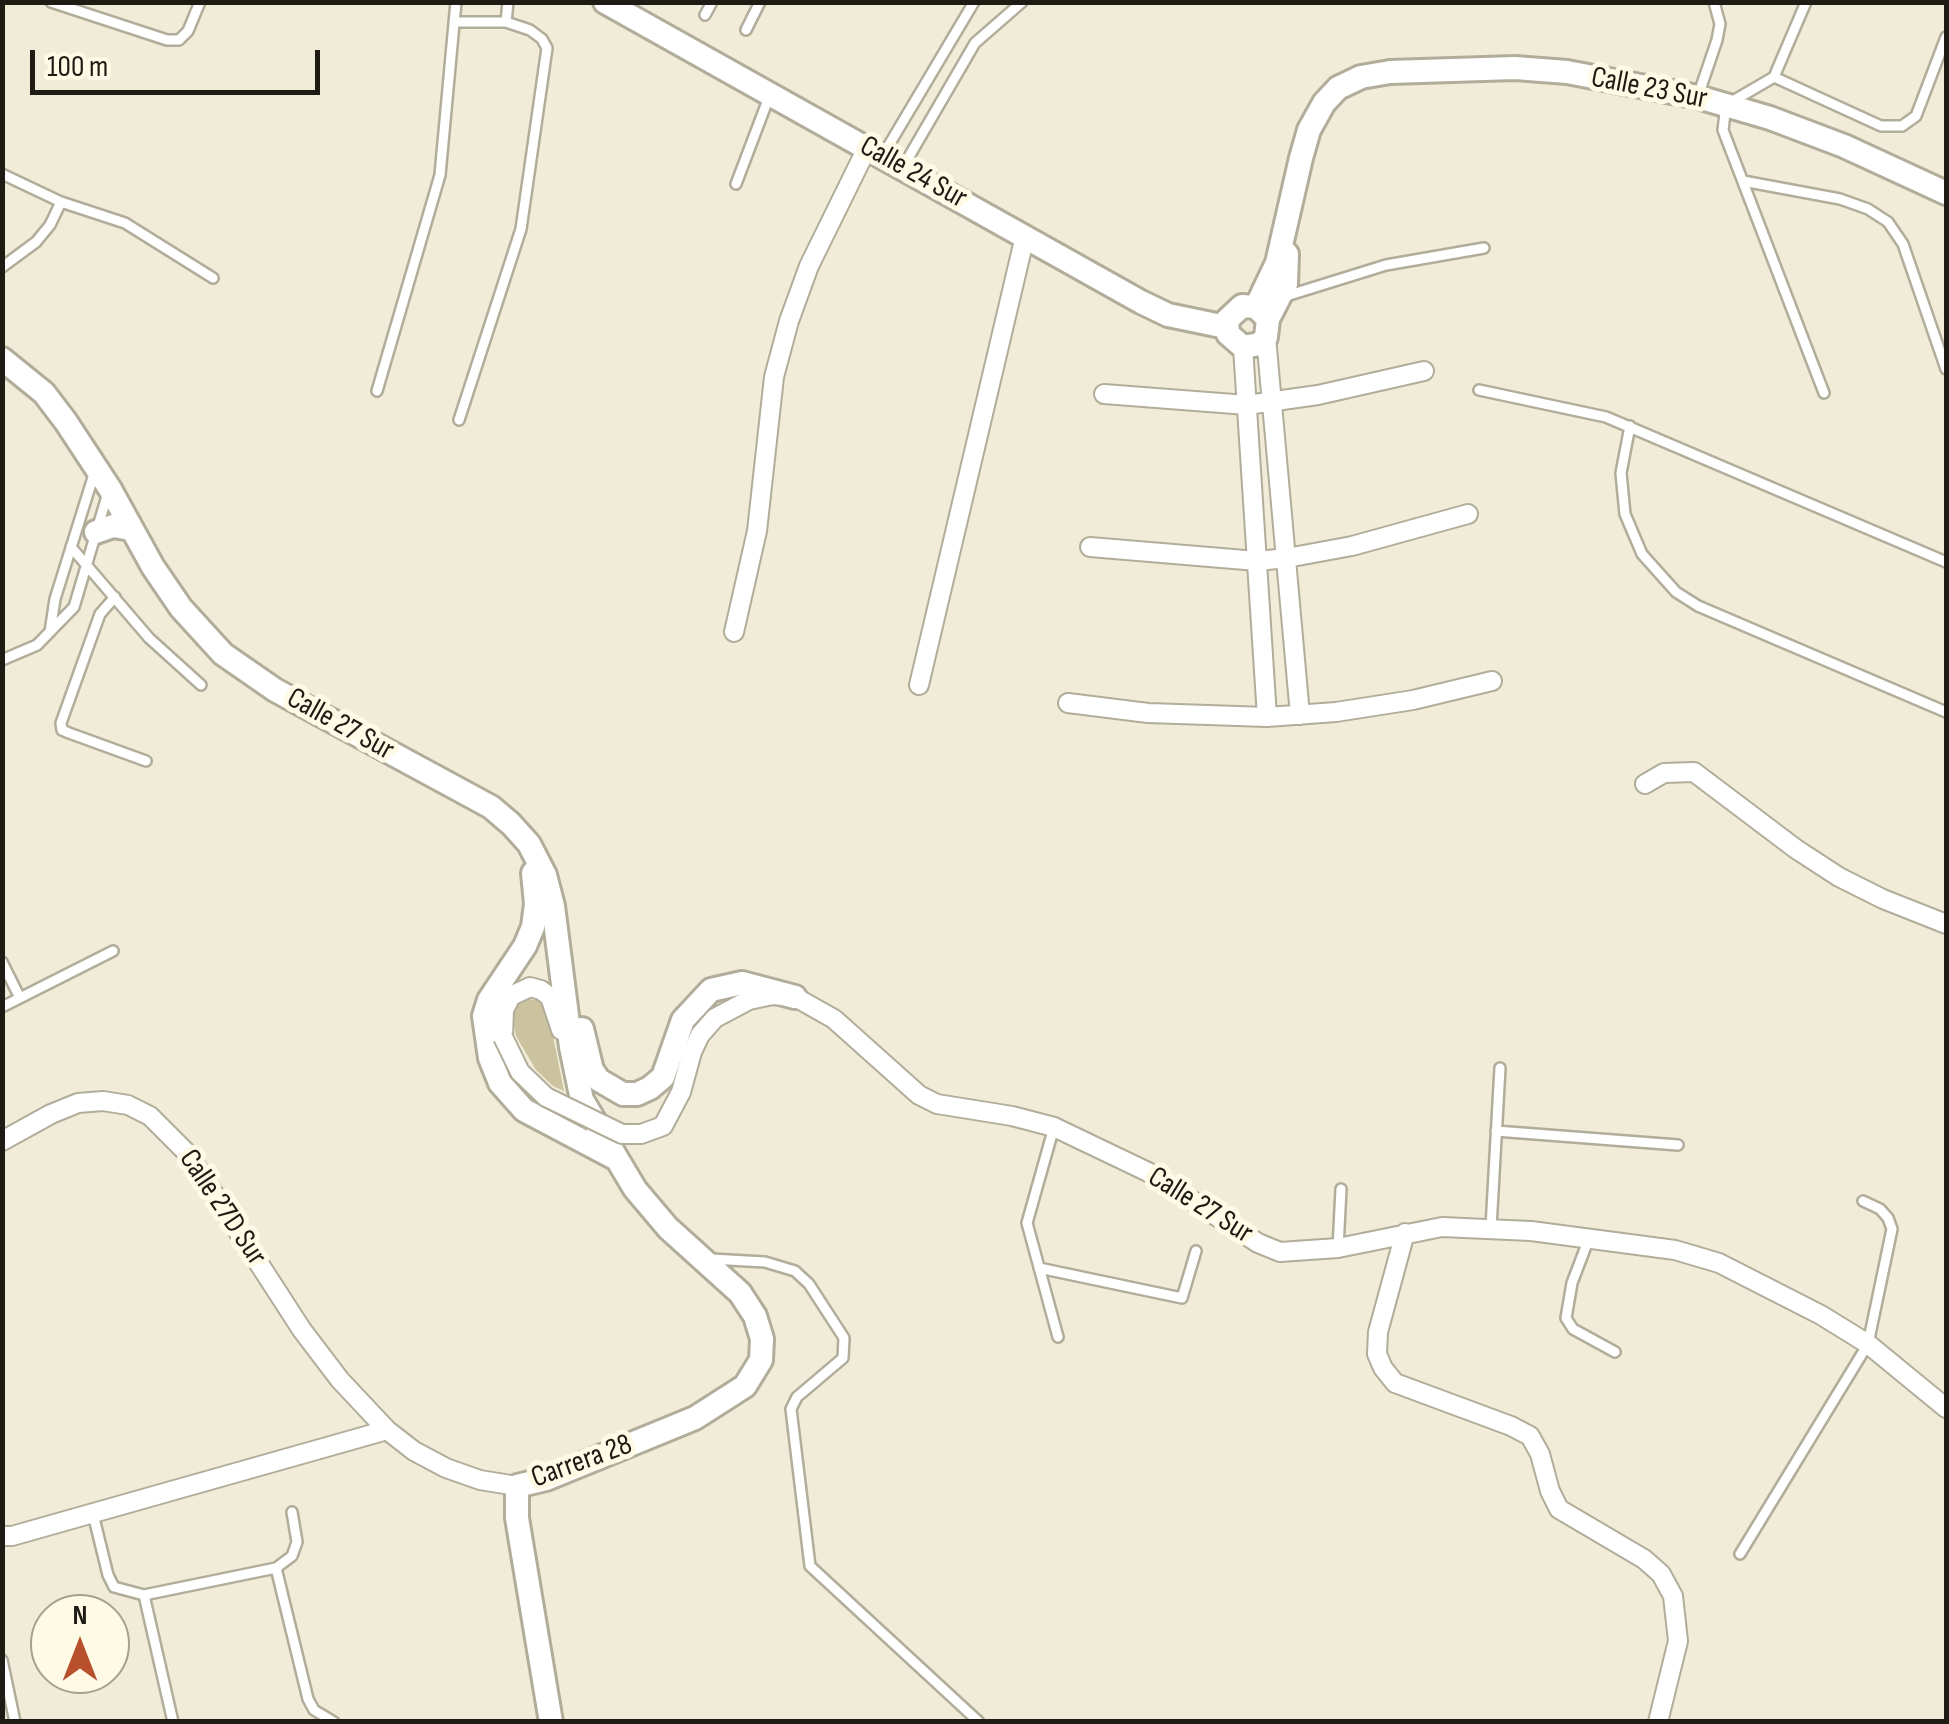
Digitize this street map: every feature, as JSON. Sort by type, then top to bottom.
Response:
[{"type":"street","name":"Calle 24 Sur","points":[[606,2],[1168,315],[1226,327]]},
{"type":"street","name":"Calle 23 Sur","points":[[1285,241],[1310,130],[1324,103],[1338,88],[1361,77],[1390,72],[1515,68],[1567,72],[1726,104],[1844,146],[1946,193]]},
{"type":"street","points":[[734,632],[757,531],[774,378],[789,321],[809,266],[874,152]]},
{"type":"street","points":[[918,685],[1025,236]]},
{"type":"street","points":[[1285,241],[1288,270],[1281,298],[1263,321],[1274,401],[1300,715]]},
{"type":"street","points":[[1263,321],[1236,309],[1226,327],[1231,340],[1243,347],[1260,344],[1285,241]]},
{"type":"street","points":[[1243,347],[1267,717]]},
{"type":"street","name":"Calle 27 Sur","points":[[2,359],[44,393],[96,466],[181,608],[223,654],[242,669],[491,808],[519,832],[545,875],[553,906],[576,1078],[587,1112],[635,1189]]},
{"type":"street","points":[[1104,394],[1247,405],[1318,396],[1424,372]]},
{"type":"street","points":[[1090,547],[1257,561],[1352,546],[1468,514]]},
{"type":"street","points":[[96,532],[113,526],[131,529]]},
{"type":"street","points":[[1068,703],[1148,713],[1267,717],[1413,700],[1492,681]]},
{"type":"street","points":[[1645,784],[1664,772],[1694,772],[1796,850],[1839,877],[1883,900],[1946,924]]},
{"type":"street","points":[[519,832],[532,862],[536,904],[533,927],[493,993],[484,1016],[484,1032],[500,1083],[524,1110],[616,1160]]},
{"type":"street","points":[[553,906],[592,1070],[610,1089],[637,1094],[663,1076],[683,1020],[711,990],[742,983],[796,997]]},
{"type":"street","points":[[511,967],[521,962],[542,962],[563,988]]},
{"type":"street","points":[[503,1036],[504,1010],[511,996],[530,987],[541,990],[550,997],[576,1078]]},
{"type":"street","points":[[493,993],[503,1036],[520,1072],[546,1097],[622,1134],[641,1134],[663,1126],[681,1092],[700,1035],[715,1018],[749,1000],[773,995],[796,997]]},
{"type":"street","name":"Calle 27 Sur","points":[[796,997],[834,1018],[919,1096],[938,1104],[1054,1127],[1148,1172],[1258,1244],[1280,1252],[1338,1248],[1442,1227],[1491,1228],[1675,1250],[1719,1263],[1820,1314],[1868,1344],[1946,1408]]},
{"type":"street","name":"Calle 27D Sur","points":[[2,1141],[50,1114],[78,1104],[103,1101],[128,1105],[150,1116],[188,1154],[302,1330],[340,1380],[387,1430]]},
{"type":"street","name":"Carrera 28","points":[[387,1430],[414,1451],[446,1468],[480,1480],[517,1486],[546,1479],[695,1418],[745,1386],[762,1360],[762,1339],[755,1316],[740,1293],[668,1228],[635,1189]]},
{"type":"street","points":[[1405,1233],[1378,1332],[1377,1354],[1384,1368],[1395,1384],[1530,1436],[1559,1509],[1644,1559],[1661,1574],[1673,1596],[1678,1641],[1658,1722]]},
{"type":"street","points":[[2,1536],[387,1430]]},
{"type":"street","points":[[517,1486],[517,1518],[551,1722]]},
{"type":"lane","points":[[52,2],[166,40],[179,40],[188,32],[200,2]]},
{"type":"lane","points":[[377,391],[440,175],[456,2]]},
{"type":"lane","points":[[506,22],[508,2]]},
{"type":"lane","points":[[705,15],[712,2]]},
{"type":"lane","points":[[746,30],[760,2]]},
{"type":"lane","points":[[874,152],[974,2]]},
{"type":"lane","points":[[903,167],[975,43],[1022,2]]},
{"type":"lane","points":[[1698,98],[1720,24],[1714,2]]},
{"type":"lane","points":[[1806,2],[1774,77],[1726,104],[1723,130],[1824,393]]},
{"type":"lane","points":[[454,22],[506,22],[530,30],[546,48],[521,229],[459,420]]},
{"type":"lane","points":[[1774,77],[1882,126],[1902,126],[1916,116],[1946,37]]},
{"type":"lane","points":[[736,184],[770,94]]},
{"type":"lane","points":[[2,174],[62,202],[124,223],[214,278]]},
{"type":"lane","points":[[1743,182],[1840,199],[1868,209],[1888,222],[1903,244],[1946,368]]},
{"type":"lane","points":[[2,268],[36,242],[62,202]]},
{"type":"lane","points":[[1281,298],[1386,265],[1484,248]]},
{"type":"lane","points":[[1479,390],[1591,412],[1630,426],[1946,562]]},
{"type":"lane","points":[[1630,426],[1621,473],[1624,514],[1642,554],[1676,592],[1698,606],[1946,712]]},
{"type":"lane","points":[[50,633],[55,600],[96,466]]},
{"type":"lane","points":[[2,660],[27,652],[74,607],[110,489]]},
{"type":"lane","points":[[72,547],[149,638],[200,685]]},
{"type":"lane","points":[[115,597],[100,614],[61,722],[62,730],[146,761]]},
{"type":"lane","points":[[2,1007],[113,951]]},
{"type":"lane","points":[[2,962],[20,998]]},
{"type":"lane","points":[[1491,1228],[1500,1068]]},
{"type":"lane","points":[[1054,1127],[1027,1223],[1058,1337]]},
{"type":"lane","points":[[1496,1131],[1678,1146]]},
{"type":"lane","points":[[1338,1248],[1342,1189]]},
{"type":"lane","points":[[1740,1554],[1868,1344],[1892,1229],[1880,1209],[1863,1201]]},
{"type":"lane","points":[[1588,1240],[1572,1282],[1566,1318],[1573,1329],[1615,1352]]},
{"type":"lane","points":[[1040,1268],[1182,1298],[1196,1252]]},
{"type":"lane","points":[[705,1260],[765,1262],[796,1271],[844,1338],[842,1358],[797,1397],[791,1409],[810,1566],[977,1719],[988,1722]]},
{"type":"lane","points":[[93,1513],[114,1586],[144,1595],[276,1568],[292,1556],[298,1542],[292,1512]]},
{"type":"lane","points":[[276,1568],[308,1699],[314,1710],[334,1722]]},
{"type":"lane","points":[[144,1595],[173,1722]]},
{"type":"lane","points":[[2,1660],[16,1722]]},
{"type":"shaded area","points":[[525,999],[539,1000],[548,1011],[564,1091],[536,1070],[516,1036],[512,1016],[515,1007]]}]
